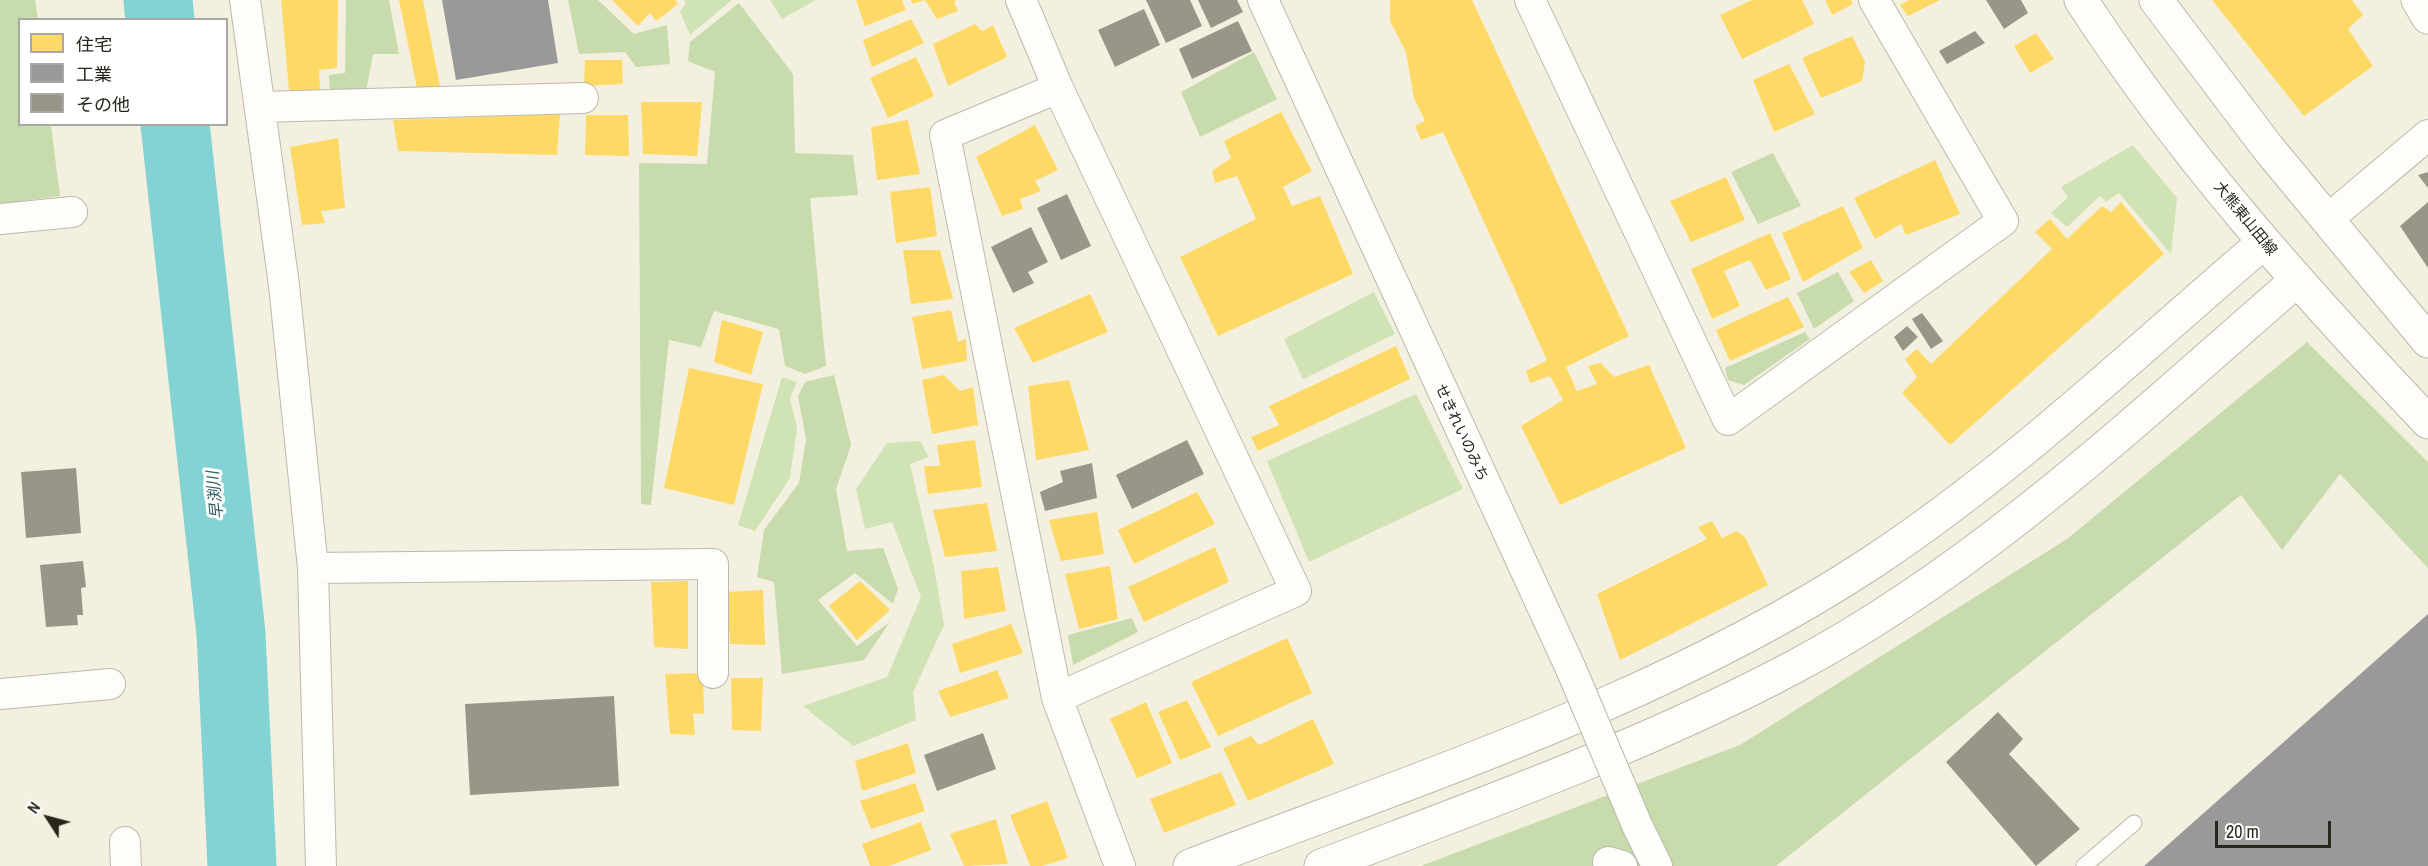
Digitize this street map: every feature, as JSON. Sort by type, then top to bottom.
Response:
[{"type":"main road","name":"大熊東山田線","points":[[2081,0],[2152,103],[2263,243],[2428,422]]},
{"type":"main road","points":[[2156,0],[2217,84],[2428,341]]},
{"type":"main road","points":[[2418,0],[2428,17]]},
{"type":"main road","points":[[1190,866],[1593,710],[1749,634],[1868,565],[2007,464],[2263,243]]},
{"type":"main road","points":[[1321,866],[1646,738],[1795,666],[1897,605],[2012,523],[2296,281]]},
{"type":"street","points":[[245,0],[284,285],[313,568],[321,866]]},
{"type":"street","points":[[1021,0],[1058,88],[1296,591],[1058,698]]},
{"type":"street","name":"せきれいのみち","points":[[1263,0],[1571,669],[1637,825],[1657,866]]},
{"type":"street","points":[[1530,0],[1728,420],[2003,221],[1874,0]]},
{"type":"street","points":[[1058,88],[945,135],[1058,698],[1120,866]]},
{"type":"street","points":[[260,107],[583,98]]},
{"type":"street","points":[[2327,220],[2428,135]]},
{"type":"street","points":[[0,219],[72,212]]},
{"type":"street","points":[[313,568],[714,564],[713,673]]},
{"type":"street","points":[[0,694],[110,684]]},
{"type":"lane","points":[[2084,866],[2134,823]]},
{"type":"green space","points":[[0,0],[35,0],[38,18],[18,18],[18,126],[51,126],[60,196],[0,204]]},
{"type":"green space","points":[[346,0],[389,0],[399,54],[373,54],[366,92],[330,92],[329,75],[345,73]]},
{"type":"green space","points":[[568,0],[598,0],[634,34],[667,25],[670,64],[636,67],[625,52],[579,54]]},
{"type":"green space","points":[[683,0],[732,0],[690,35],[680,12],[686,3]]},
{"type":"green space","points":[[770,0],[816,0],[782,19]]},
{"type":"green space","points":[[739,3],[793,74],[795,153],[853,155],[858,195],[810,198],[826,366],[805,374],[785,366],[779,329],[714,311],[701,347],[669,340],[651,505],[641,504],[639,163],[707,164],[715,72],[688,61],[690,42]]},
{"type":"green space","points":[[1254,52],[1277,99],[1200,137],[1181,92]]},
{"type":"green space","points":[[2133,145],[2177,198],[2171,254],[2119,193],[2106,202],[2100,196],[2067,227],[2051,213],[2068,197],[2061,187]]},
{"type":"green space","points":[[1773,153],[1801,206],[1758,224],[1731,172]]},
{"type":"green space","points":[[1838,272],[1854,301],[1814,329],[1797,293]]},
{"type":"green space","points":[[1374,292],[1395,334],[1303,379],[1284,339]]},
{"type":"green space","points":[[1805,332],[1810,339],[1744,385],[1728,380],[1725,368]]},
{"type":"green space","points":[[2307,342],[2428,462],[2428,568],[2340,474],[2282,550],[2241,495],[1776,866],[1421,866],[1740,745],[2067,539]]},
{"type":"green space","points":[[834,375],[851,445],[836,489],[847,551],[883,548],[898,589],[893,604],[855,573],[818,600],[857,646],[890,622],[864,660],[782,674],[774,582],[757,577],[764,530],[799,483],[806,439],[798,396],[805,382]]},
{"type":"green space","points":[[782,377],[797,382],[790,398],[797,428],[790,478],[755,531],[738,525]]},
{"type":"green space","points":[[1416,394],[1463,489],[1309,562],[1267,461]]},
{"type":"green space","points":[[920,441],[929,457],[910,464],[934,567],[944,625],[913,692],[916,720],[853,746],[803,706],[887,677],[921,597],[892,522],[865,529],[856,489],[887,443]]},
{"type":"green space","points":[[1132,618],[1138,632],[1073,665],[1068,635]]},
{"type":"building: 住宅","points":[[281,0],[338,0],[337,68],[319,70],[320,90],[289,90]]},
{"type":"building: 住宅","points":[[399,0],[423,0],[441,91],[418,93]]},
{"type":"building: 住宅","points":[[612,0],[675,0],[678,4],[656,21],[650,13],[638,26]]},
{"type":"building: 住宅","points":[[856,0],[902,0],[906,10],[865,26]]},
{"type":"building: 住宅","points":[[911,0],[925,0],[913,4]]},
{"type":"building: 住宅","points":[[925,0],[957,0],[954,2],[958,11],[937,19]]},
{"type":"building: 住宅","points":[[1390,0],[1472,0],[1629,336],[1566,367],[1577,391],[1597,384],[1588,366],[1601,363],[1614,377],[1649,365],[1686,448],[1560,505],[1521,426],[1563,400],[1550,376],[1530,383],[1526,371],[1547,360],[1443,132],[1421,140],[1415,126],[1425,121],[1414,98],[1406,52],[1390,21]]},
{"type":"building: 住宅","points":[[1752,0],[1802,0],[1814,24],[1742,59],[1720,15]]},
{"type":"building: 住宅","points":[[1825,0],[1851,0],[1853,4],[1832,15]]},
{"type":"building: 住宅","points":[[1909,0],[1940,0],[1908,16],[1900,5]]},
{"type":"building: 住宅","points":[[2212,0],[2352,0],[2363,15],[2348,29],[2373,66],[2304,116]]},
{"type":"building: 住宅","points":[[911,19],[924,43],[872,67],[863,40]]},
{"type":"building: 住宅","points":[[975,24],[982,31],[993,25],[1007,57],[948,86],[933,44]]},
{"type":"building: 住宅","points":[[2036,33],[2054,59],[2030,73],[2014,46]]},
{"type":"building: 住宅","points":[[1852,36],[1865,62],[1862,81],[1821,98],[1802,58]]},
{"type":"building: 住宅","points":[[916,57],[934,96],[888,118],[870,78]]},
{"type":"building: 住宅","points":[[585,60],[622,60],[623,84],[584,86]]},
{"type":"building: 住宅","points":[[1789,64],[1815,114],[1774,132],[1753,80]]},
{"type":"building: 住宅","points":[[641,102],[702,102],[697,156],[643,154]]},
{"type":"building: 住宅","points":[[1281,112],[1312,171],[1283,187],[1292,206],[1320,196],[1353,274],[1218,336],[1180,257],[1256,219],[1237,176],[1215,183],[1212,171],[1231,158],[1224,141]]},
{"type":"building: 住宅","points":[[560,114],[557,155],[398,151],[393,120]]},
{"type":"building: 住宅","points":[[586,115],[628,115],[629,156],[585,155]]},
{"type":"building: 住宅","points":[[908,120],[920,174],[877,180],[871,127]]},
{"type":"building: 住宅","points":[[1035,125],[1058,170],[1035,181],[1041,191],[1020,199],[1023,209],[1002,216],[976,157]]},
{"type":"building: 住宅","points":[[338,138],[345,208],[321,211],[325,223],[302,225],[290,147]]},
{"type":"building: 住宅","points":[[1935,160],[1960,214],[1906,235],[1901,224],[1875,239],[1854,198]]},
{"type":"building: 住宅","points":[[1726,177],[1745,220],[1691,242],[1670,201]]},
{"type":"building: 住宅","points":[[930,187],[937,236],[896,243],[890,192]]},
{"type":"building: 住宅","points":[[2121,202],[2164,254],[1950,445],[1902,393],[1917,377],[1905,359],[1917,349],[1931,364],[2052,249],[2035,232],[2050,219],[2067,239],[2102,206],[2111,212]]},
{"type":"building: 住宅","points":[[1843,206],[1863,248],[1803,282],[1782,233]]},
{"type":"building: 住宅","points":[[1770,233],[1791,279],[1766,290],[1750,260],[1724,271],[1740,306],[1712,319],[1691,269]]},
{"type":"building: 住宅","points":[[903,250],[940,250],[953,299],[911,304]]},
{"type":"building: 住宅","points":[[1871,260],[1883,281],[1864,293],[1849,272]]},
{"type":"building: 住宅","points":[[1090,294],[1108,332],[1033,363],[1014,328]]},
{"type":"building: 住宅","points":[[1788,297],[1804,327],[1730,361],[1716,330]]},
{"type":"building: 住宅","points":[[951,310],[958,342],[966,339],[967,361],[922,369],[912,317]]},
{"type":"building: 住宅","points":[[722,320],[763,332],[751,375],[714,362]]},
{"type":"building: 住宅","points":[[1396,346],[1410,379],[1258,451],[1251,437],[1279,425],[1269,406]]},
{"type":"building: 住宅","points":[[689,368],[763,384],[734,505],[664,488]]},
{"type":"building: 住宅","points":[[944,375],[960,391],[973,387],[978,425],[932,434],[922,380]]},
{"type":"building: 住宅","points":[[1069,380],[1089,450],[1036,460],[1028,386]]},
{"type":"building: 住宅","points":[[975,440],[982,487],[928,494],[924,466],[940,466],[937,445]]},
{"type":"building: 住宅","points":[[1197,492],[1215,524],[1134,564],[1118,530]]},
{"type":"building: 住宅","points":[[987,503],[997,551],[945,557],[933,510]]},
{"type":"building: 住宅","points":[[1097,512],[1104,554],[1061,561],[1049,520]]},
{"type":"building: 住宅","points":[[1712,521],[1722,538],[1736,531],[1745,537],[1768,585],[1620,660],[1597,594],[1707,539],[1698,527]]},
{"type":"building: 住宅","points":[[1215,547],[1229,582],[1144,622],[1128,587]]},
{"type":"building: 住宅","points":[[1110,566],[1118,619],[1079,629],[1065,574]]},
{"type":"building: 住宅","points":[[998,567],[1006,611],[964,619],[961,571]]},
{"type":"building: 住宅","points":[[688,581],[688,649],[654,647],[651,582]]},
{"type":"building: 住宅","points":[[860,581],[890,610],[857,640],[829,606]]},
{"type":"building: 住宅","points":[[763,590],[765,645],[730,644],[727,592]]},
{"type":"building: 住宅","points":[[1011,624],[1023,653],[960,673],[952,644]]},
{"type":"building: 住宅","points":[[1287,638],[1312,693],[1218,736],[1191,682]]},
{"type":"building: 住宅","points":[[997,670],[1009,698],[950,717],[938,691]]},
{"type":"building: 住宅","points":[[703,673],[704,714],[693,713],[695,735],[670,734],[665,674]]},
{"type":"building: 住宅","points":[[731,678],[763,678],[761,731],[732,730]]},
{"type":"building: 住宅","points":[[1187,700],[1211,747],[1180,760],[1158,712]]},
{"type":"building: 住宅","points":[[1146,702],[1172,763],[1137,778],[1110,719]]},
{"type":"building: 住宅","points":[[1313,719],[1334,764],[1248,801],[1223,748],[1251,736],[1259,745]]},
{"type":"building: 住宅","points":[[908,743],[916,773],[862,791],[855,761]]},
{"type":"building: 住宅","points":[[1221,772],[1236,805],[1164,833],[1150,799]]},
{"type":"building: 住宅","points":[[915,783],[925,811],[871,829],[860,801]]},
{"type":"building: 住宅","points":[[1047,801],[1068,858],[1042,866],[1030,866],[1010,815]]},
{"type":"building: 住宅","points":[[996,819],[1008,864],[964,866],[950,834]]},
{"type":"building: 住宅","points":[[921,822],[931,850],[889,866],[870,866],[862,844]]},
{"type":"building: 工業","points":[[442,0],[548,0],[558,63],[456,80]]},
{"type":"building: 工業","points":[[2428,614],[2428,866],[2144,866]]},
{"type":"building: その他","points":[[1146,0],[1190,0],[1202,26],[1166,43]]},
{"type":"building: その他","points":[[1198,0],[1237,0],[1243,12],[1211,28]]},
{"type":"building: その他","points":[[1986,0],[2021,0],[2028,13],[2004,29]]},
{"type":"building: その他","points":[[1144,9],[1160,45],[1115,67],[1098,30]]},
{"type":"building: その他","points":[[1238,21],[1252,51],[1192,79],[1179,49]]},
{"type":"building: その他","points":[[1975,31],[1985,43],[1947,64],[1939,51]]},
{"type":"building: その他","points":[[2428,172],[2428,188],[2418,175]]},
{"type":"building: その他","points":[[1067,194],[1091,246],[1061,260],[1037,208]]},
{"type":"building: その他","points":[[2428,202],[2428,268],[2400,226]]},
{"type":"building: その他","points":[[1031,227],[1048,262],[1028,272],[1034,283],[1013,293],[991,247]]},
{"type":"building: その他","points":[[1922,313],[1943,341],[1931,349],[1912,319]]},
{"type":"building: その他","points":[[1907,326],[1918,337],[1903,351],[1894,337]]},
{"type":"building: その他","points":[[1187,440],[1204,474],[1132,509],[1116,475]]},
{"type":"building: その他","points":[[1092,463],[1097,498],[1045,511],[1040,492],[1063,482],[1060,471]]},
{"type":"building: その他","points":[[76,468],[81,533],[26,538],[21,472]]},
{"type":"building: その他","points":[[83,561],[86,587],[81,588],[83,615],[77,615],[78,625],[46,627],[40,565]]},
{"type":"building: その他","points":[[614,696],[619,786],[470,795],[465,704]]},
{"type":"building: その他","points":[[1998,712],[2023,739],[2009,754],[2080,829],[2036,866],[1946,762]]},
{"type":"building: その他","points":[[983,733],[996,769],[937,791],[924,755]]},
{"type":"waterway","name":"早渕川","points":[[158,0],[160,18]]},
{"type":"waterway","name":"早渕川","points":[[175,126],[231,634],[242,866]]}]
